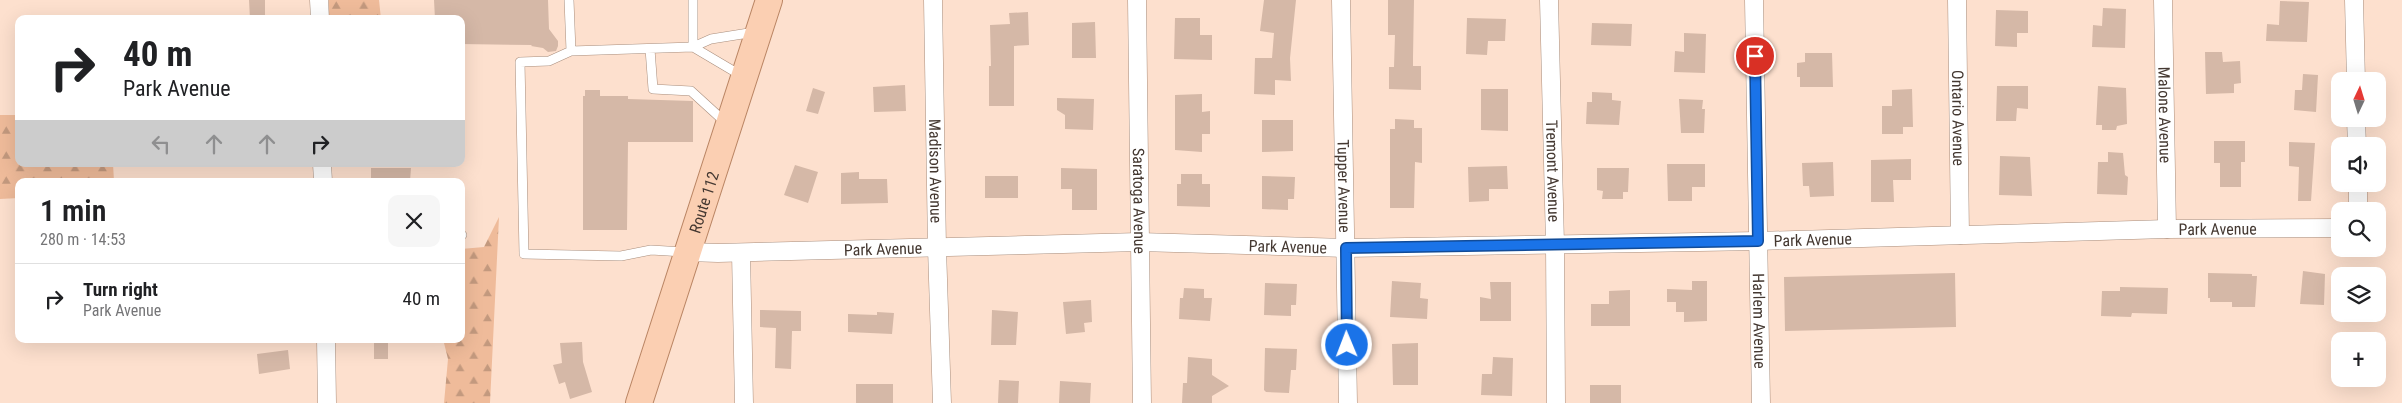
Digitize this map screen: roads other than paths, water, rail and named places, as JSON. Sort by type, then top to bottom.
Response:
[{"type":"main road","name":"Route 112","points":[[639,403],[769,0]]},
{"type":"street","points":[[319,0],[320,15]]},
{"type":"street","name":"Madison Avenue","points":[[933,0],[937,248],[942,403]]},
{"type":"street","name":"Saratoga Avenue","points":[[1137,0],[1142,403]]},
{"type":"street","name":"Tupper Avenue","points":[[1341,0],[1348,403]]},
{"type":"street","name":"Tremont Avenue","points":[[1549,0],[1555,244],[1556,403]]},
{"type":"street","name":"Harlem Avenue","points":[[1754,0],[1761,403]]},
{"type":"street","name":"Ontario Avenue","points":[[1957,0],[1960,235]]},
{"type":"street","name":"Malone Avenue","points":[[2163,0],[2167,229]]},
{"type":"street","points":[[2354,0],[2356,72]]},
{"type":"street","name":"Park Avenue","points":[[687,252],[741,253],[1139,242],[1346,248],[1758,241],[2167,229],[2331,228]]},
{"type":"street","points":[[741,253],[744,403]]},
{"type":"street","points":[[326,343],[327,403]]},
{"type":"lane","points":[[568,0],[572,51]]},
{"type":"lane","points":[[693,0],[693,47]]},
{"type":"lane","points":[[687,252],[651,250],[621,256],[524,254],[520,62],[549,61],[572,51],[693,47],[711,39],[758,32]]},
{"type":"lane","points":[[693,47],[744,77]]},
{"type":"lane","points":[[650,49],[653,89],[691,91],[728,126]]}]
